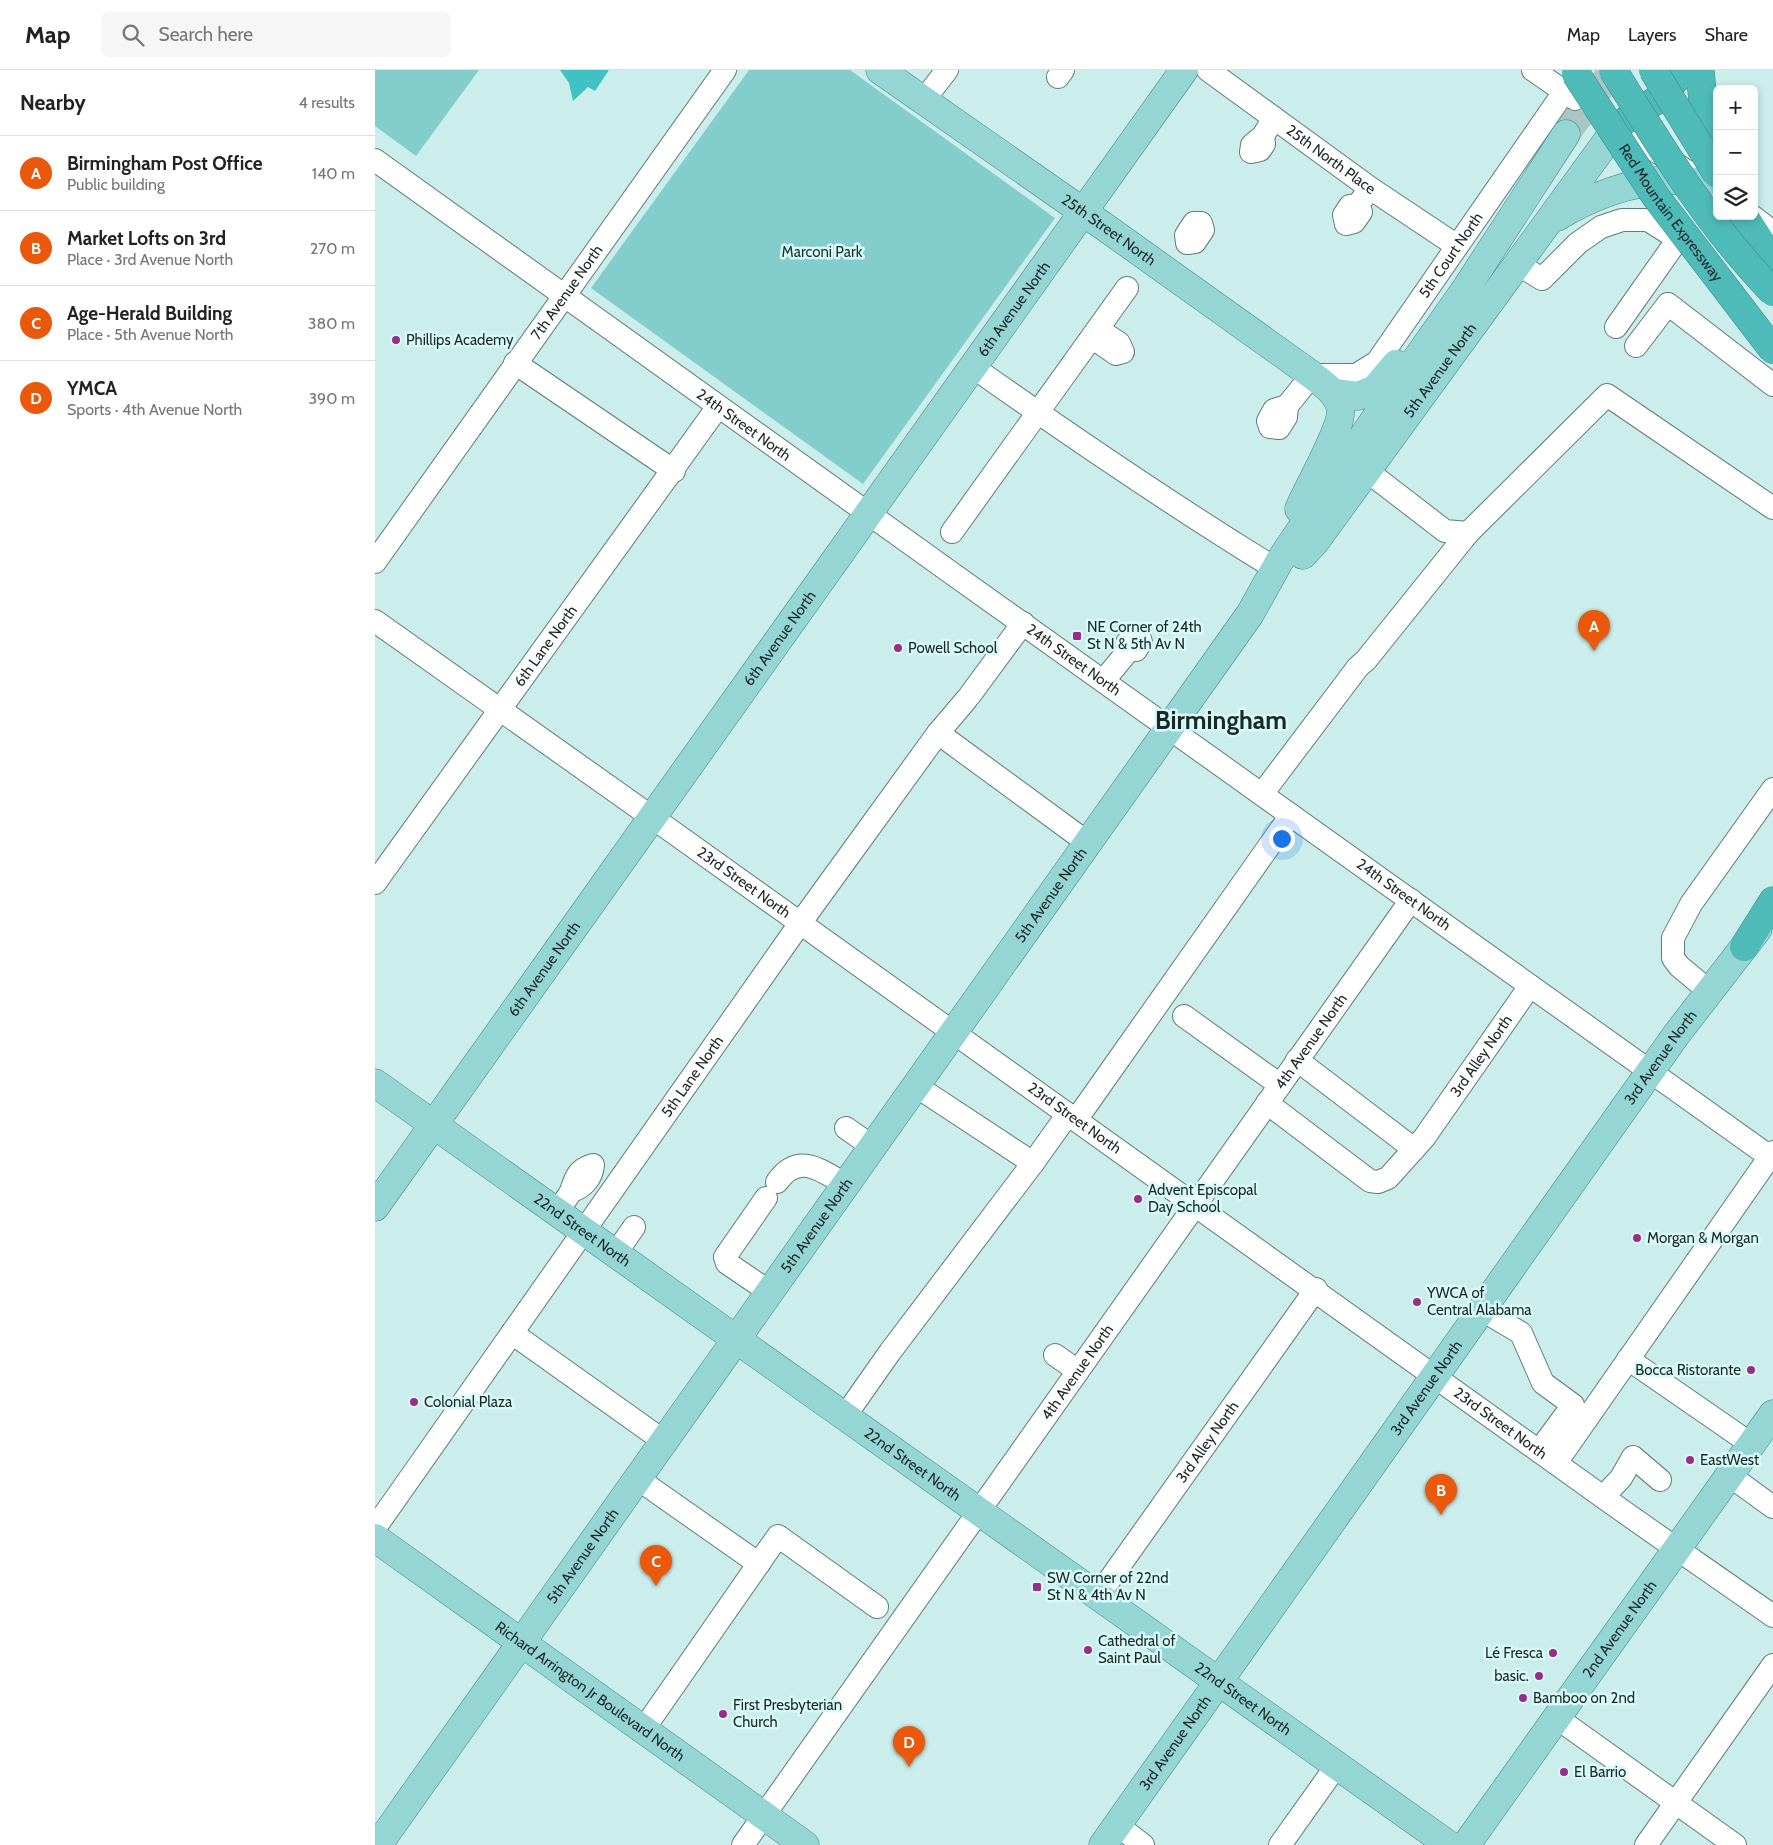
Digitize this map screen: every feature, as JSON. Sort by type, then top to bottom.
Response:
[{"type":"highway","name":"Red Mountain Expressway","points":[[1613,70],[1653,135],[1711,219],[1747,266],[1773,292]]},
{"type":"highway","points":[[1653,70],[1713,183]]},
{"type":"highway","points":[[1618,126],[1658,100],[1684,70]]},
{"type":"highway","points":[[1700,70],[1703,102],[1713,133]]},
{"type":"highway","name":"Red Mountain Expressway","points":[[1572,76],[1656,197],[1773,350]]},
{"type":"highway","points":[[1758,211],[1773,230]]},
{"type":"highway","points":[[1747,220],[1773,261]]},
{"type":"highway","points":[[1744,947],[1773,901]]},
{"type":"main road","name":"25th Street North","points":[[880,70],[1085,212],[1312,375],[1334,393]]},
{"type":"main road","name":"6th Avenue North","points":[[375,1207],[867,513],[1085,212],[1184,70]]},
{"type":"main road","name":"5th Avenue North","points":[[1255,607],[1315,542],[1519,265],[1618,126]]},
{"type":"main road","name":"5th Avenue North","points":[[377,1845],[771,1293],[1255,607],[1278,565],[1391,395],[1467,287],[1566,134],[1554,145],[1389,375],[1375,389],[1358,396],[1334,393]]},
{"type":"main road","points":[[1551,220],[1579,203],[1622,188],[1669,180],[1713,183]]},
{"type":"main road","points":[[1278,565],[1305,494],[1340,423],[1341,407],[1334,393]]},
{"type":"main road","name":"3rd Avenue North","points":[[1110,1835],[1651,1071],[1773,911]]},
{"type":"main road","name":"22nd Street North","points":[[375,1082],[435,1124],[564,1201],[584,1231],[1449,1845]]},
{"type":"main road","name":"2nd Avenue North","points":[[1467,1845],[1773,1414]]},
{"type":"main road","name":"Richard Arrington Jr Boulevard North","points":[[375,1538],[805,1845]]},
{"type":"street","name":"7th Avenue North","points":[[375,562],[562,296],[725,70]]},
{"type":"street","points":[[923,101],[947,70]]},
{"type":"street","name":"25th North Place","points":[[1208,70],[1268,127],[1364,196],[1457,246]]},
{"type":"street","points":[[1533,70],[1572,76],[1618,126],[1713,183]]},
{"type":"street","name":"5th Court North","points":[[1312,375],[1356,375],[1377,362],[1572,76]]},
{"type":"street","name":"24th Street North","points":[[375,160],[717,408],[1104,680],[1530,986],[1772,1156]]},
{"type":"street","points":[[1519,265],[1542,279],[1577,243],[1601,227],[1622,220],[1649,220],[1678,239],[1616,327]]},
{"type":"street","points":[[1758,220],[1773,230]]},
{"type":"street","points":[[1165,270],[1187,243]]},
{"type":"street","points":[[952,532],[1096,334],[1127,288]]},
{"type":"street","points":[[1636,346],[1668,304],[1773,385]]},
{"type":"street","points":[[515,363],[674,471]]},
{"type":"street","points":[[973,367],[1038,413],[1204,524],[1278,565]]},
{"type":"street","points":[[1287,406],[1312,375]]},
{"type":"street","points":[[1262,794],[1358,667],[1366,660],[1468,532],[1607,395],[1773,508]]},
{"type":"street","name":"6th Lane North","points":[[379,869],[500,709],[674,471],[717,408]]},
{"type":"street","points":[[1367,471],[1445,532],[1468,532]]},
{"type":"street","name":"23rd Street North","points":[[375,621],[801,922],[1195,1206],[1316,1289],[1547,1457],[1773,1616]]},
{"type":"street","name":"5th Lane North","points":[[375,1528],[801,922],[938,733],[968,698],[1023,623]]},
{"type":"street","points":[[1104,680],[1129,650]]},
{"type":"street","points":[[938,733],[1088,843]]},
{"type":"street","points":[[1710,992],[1679,966],[1672,952],[1673,938],[1691,904],[1773,789]]},
{"type":"street","points":[[845,1416],[890,1352],[1033,1163],[1072,1117],[1291,815]]},
{"type":"street","name":"4th Avenue North","points":[[743,1845],[1411,900]]},
{"type":"street","name":"3rd Alley North","points":[[1274,1094],[1370,1182],[1378,1182],[1388,1178],[1434,1124],[1530,986]]},
{"type":"street","points":[[1184,1016],[1274,1094]]},
{"type":"street","points":[[1297,1060],[1414,1149]]},
{"type":"street","points":[[916,1086],[1033,1163]]},
{"type":"street","points":[[846,1128],[873,1147]]},
{"type":"street","points":[[1547,1457],[1628,1359],[1772,1156]]},
{"type":"street","points":[[771,1293],[727,1263],[725,1257],[788,1170],[799,1164],[812,1167],[846,1185]]},
{"type":"street","points":[[616,1253],[635,1226]]},
{"type":"street","name":"3rd Alley North","points":[[1098,1596],[1316,1289]]},
{"type":"street","points":[[1482,1310],[1521,1334],[1543,1383],[1573,1405],[1547,1457]]},
{"type":"street","points":[[512,1333],[665,1442]]},
{"type":"street","points":[[1055,1355],[1078,1371]]},
{"type":"street","points":[[1628,1359],[1751,1444]]},
{"type":"street","points":[[1603,1497],[1621,1478],[1633,1458],[1660,1480]]},
{"type":"street","points":[[1729,1475],[1773,1507]]},
{"type":"street","points":[[638,1479],[759,1564]]},
{"type":"street","points":[[643,1730],[778,1536],[877,1606]]},
{"type":"street","points":[[1646,1845],[1773,1665]]},
{"type":"street","points":[[1557,1718],[1735,1845]]},
{"type":"street","points":[[1280,1845],[1337,1765]]},
{"type":"street","points":[[1110,1835],[1143,1845]]},
{"type":"green space","points":[[375,70],[479,70],[416,156],[375,126]]},
{"type":"green space","name":"Marconi Park","points":[[749,70],[850,70],[1055,218],[863,484],[591,288]]},
{"type":"shaded area","points":[[560,70],[609,70],[595,91],[588,87],[573,101],[569,83]]},
{"type":"tunnel","points":[[1566,134],[1613,70]]},
{"type":"place","name":"Phillips Academy","points":[[396,340]]},
{"type":"place","name":"NE Corner of 24th St N & 5th Av N","points":[[1077,636]]},
{"type":"place","name":"Powell School","points":[[898,648]]},
{"type":"place","name":"Birmingham Post Office","points":[[1594,651]]},
{"type":"place","name":"Advent Episcopal Day School","points":[[1138,1199]]},
{"type":"place","name":"Morgan & Morgan","points":[[1637,1238]]},
{"type":"place","name":"YWCA of Central Alabama","points":[[1417,1302]]},
{"type":"place","name":"Bocca Ristorante","points":[[1751,1370]]},
{"type":"place","name":"Colonial Plaza","points":[[414,1402]]},
{"type":"place","name":"EastWest","points":[[1690,1460]]},
{"type":"place","name":"Market Lofts on 3rd","points":[[1441,1515]]},
{"type":"place","name":"Age-Herald Building","points":[[656,1586]]},
{"type":"place","name":"SW Corner of 22nd St N & 4th Av N","points":[[1037,1587]]},
{"type":"place","name":"Cathedral of Saint Paul","points":[[1088,1650]]},
{"type":"place","name":"Lé Fresca","points":[[1553,1653]]},
{"type":"place","name":"basic.","points":[[1539,1676]]},
{"type":"place","name":"Bamboo on 2nd","points":[[1523,1698]]},
{"type":"place","name":"First Presbyterian Church","points":[[723,1714]]},
{"type":"place","name":"YMCA","points":[[909,1767]]},
{"type":"place","name":"El Barrio","points":[[1564,1772]]},
{"type":"district","name":"Birmingham","points":[[1221,720]]}]
